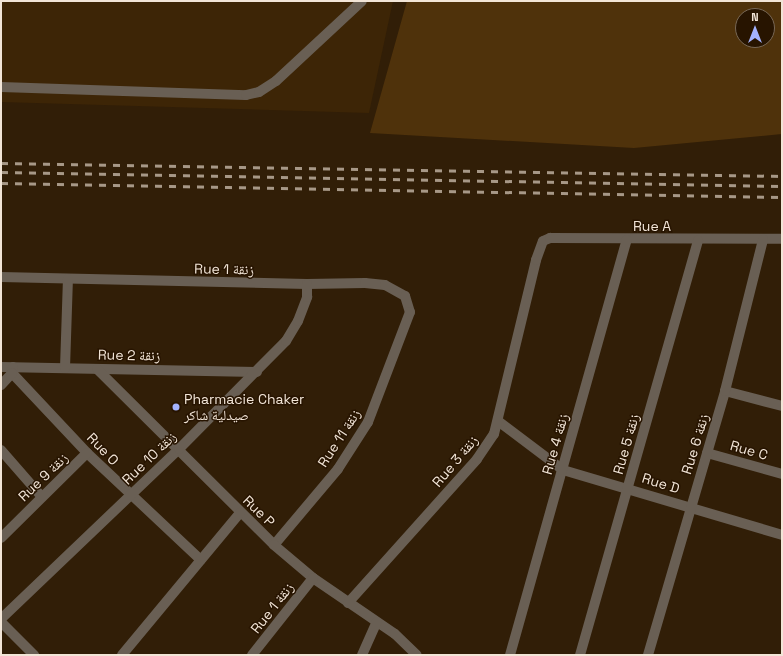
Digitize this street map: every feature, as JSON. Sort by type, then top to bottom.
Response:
[{"type":"street","points":[[1,87],[238,95],[259,92],[276,80],[362,1]]},
{"type":"street","name":"Rue A","points":[[536,260],[543,241],[550,238],[627,240],[782,239]]},
{"type":"street","name":"Rue 4 زنقة","points":[[510,655],[627,240]]},
{"type":"street","name":"Rue 5 زنقة","points":[[580,655],[698,240]]},
{"type":"street","name":"Rue 6 زنقة","points":[[648,655],[689,506],[707,453],[725,391],[763,240]]},
{"type":"street","name":"Rue 3 زنقة","points":[[348,603],[486,447],[498,421],[536,260]]},
{"type":"street","name":"Rue 1 زنقة","points":[[1,277],[307,284],[364,283],[398,290],[405,296],[410,307],[404,332]]},
{"type":"street","points":[[65,368],[68,279]]},
{"type":"street","name":"Rue 10 زنقة","points":[[1,619],[179,449],[257,372],[286,341],[298,321],[307,297],[307,284]]},
{"type":"street","name":"Rue 11 زنقة","points":[[274,545],[356,444],[381,394],[404,332]]},
{"type":"street","name":"Rue 2 زنقة","points":[[1,367],[13,370],[65,368],[257,372]]},
{"type":"street","name":"Rue P","points":[[97,369],[179,449],[240,513],[274,545],[313,578],[377,622],[417,655]]},
{"type":"street","points":[[1,385],[13,370]]},
{"type":"street","name":"Rue O","points":[[13,370],[87,453],[129,496],[201,560]]},
{"type":"street","points":[[725,391],[782,406]]},
{"type":"street","name":"Rue D","points":[[498,421],[563,470],[689,506],[782,536]]},
{"type":"street","points":[[1,450],[42,497]]},
{"type":"street","name":"Rue 9 زنقة","points":[[1,538],[87,453]]},
{"type":"street","name":"Rue C","points":[[707,453],[782,474]]},
{"type":"street","points":[[122,655],[240,513]]},
{"type":"street","name":"Rue 1 زنقة","points":[[252,655],[313,578]]},
{"type":"street","points":[[1,622],[34,655]]},
{"type":"street","points":[[362,655],[377,622]]},
{"type":"shaded area","points":[[1,1],[393,1],[369,113],[1,102]]},
{"type":"shaded area","points":[[407,1],[782,1],[782,134],[634,148],[370,133]]},
{"type":"railway","points":[[1,163],[782,176]]},
{"type":"railway","points":[[1,172],[782,186]]},
{"type":"railway","points":[[1,183],[782,197]]},
{"type":"place","name":"Pharmacie Chaker صيدلية شاكر","points":[[176,407]]}]
